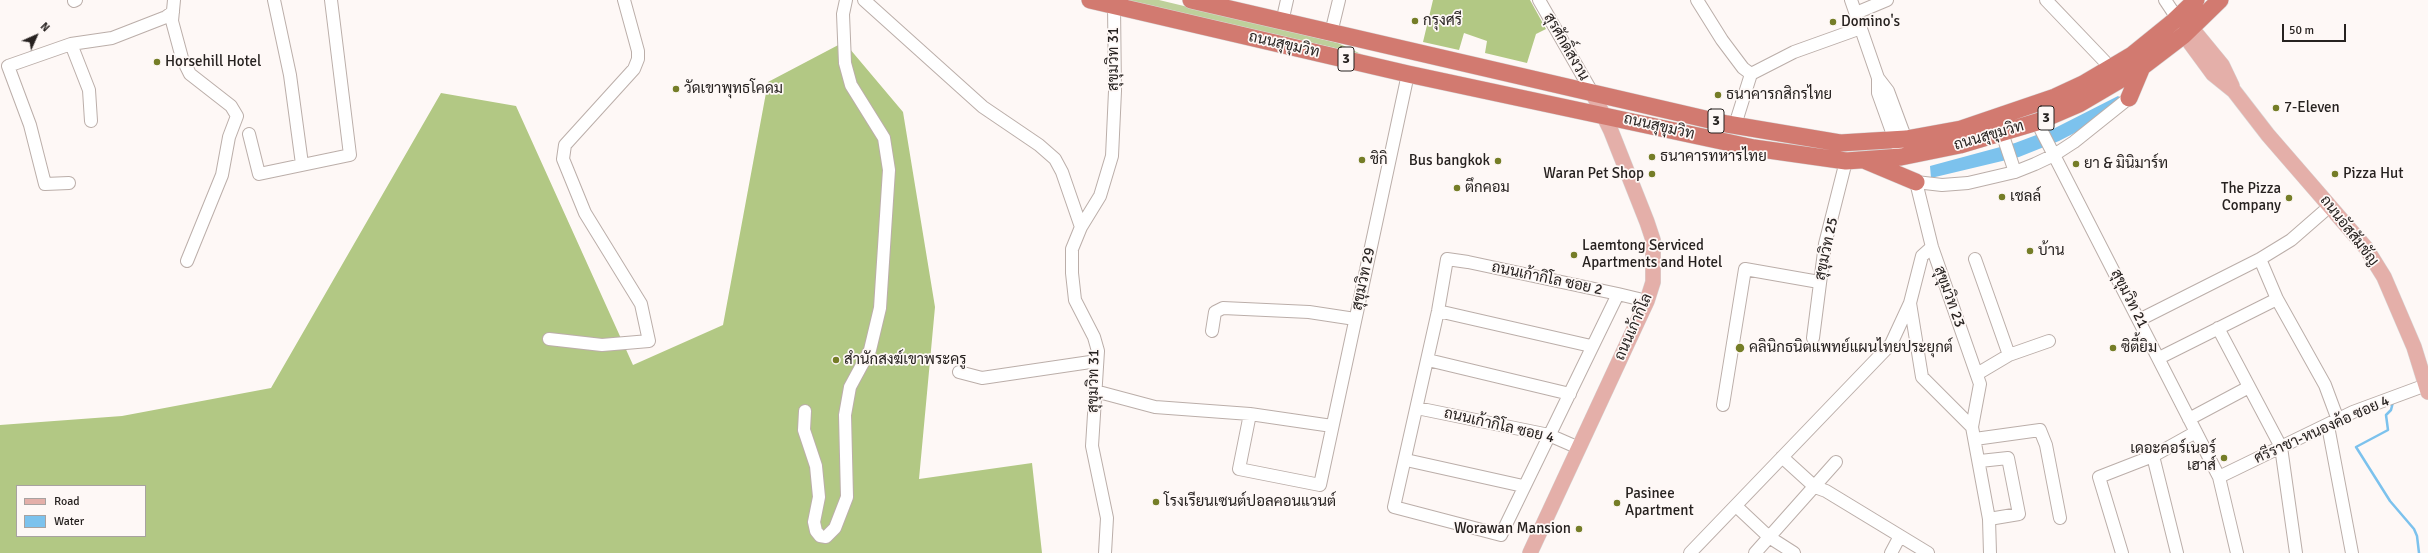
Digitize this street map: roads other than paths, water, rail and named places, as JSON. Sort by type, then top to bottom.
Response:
[{"type":"highway","name":"ถนนสุขุมวิท","points":[[1090,0],[1408,74],[1603,114],[1754,148],[1846,161],[1865,161],[2013,113],[2083,84],[2220,0]]},
{"type":"highway","name":"ถนนสุขุมวิท","points":[[1191,0],[1236,5],[1282,22],[1593,94],[1735,125],[1840,143],[1903,148],[1960,145],[2004,138],[2039,127],[2142,67],[2181,23],[2196,0]]},
{"type":"highway","points":[[2129,98],[2142,67]]},
{"type":"highway","points":[[1865,161],[1916,182]]},
{"type":"main road","name":"ถนนอัสสัมชัญ","points":[[2181,23],[2222,65],[2234,91],[2268,135],[2366,248],[2384,277],[2414,347],[2427,387]]},
{"type":"main road","name":"ถนนเก้ากิโล","points":[[1530,553],[1647,301],[1653,282],[1653,240],[1631,179],[1593,94]]},
{"type":"street","points":[[274,0],[290,75],[302,164]]},
{"type":"street","points":[[249,134],[259,174],[350,155],[331,0]]},
{"type":"street","points":[[549,339],[602,345],[649,341],[641,304],[585,214],[563,159],[565,145],[634,69],[638,60],[638,51],[624,0]]},
{"type":"street","points":[[805,411],[804,430],[816,466],[819,497],[814,522],[816,531],[820,536],[826,537],[834,528],[847,497],[845,415],[850,387],[870,350],[880,308],[889,170],[884,138],[851,85],[845,63],[843,14],[846,0]]},
{"type":"street","points":[[864,0],[983,107],[1039,145],[1055,159],[1062,172],[1081,227]]},
{"type":"street","points":[[1282,22],[1288,0]]},
{"type":"street","points":[[1331,33],[1339,0]]},
{"type":"street","name":"สุรศักดิ์สงวน","points":[[1539,0],[1593,94]]},
{"type":"street","points":[[1697,0],[1742,68],[1751,74]]},
{"type":"street","points":[[1850,0],[1856,13],[1878,78],[1888,91],[1903,148]]},
{"type":"street","points":[[1856,13],[1887,0]]},
{"type":"street","points":[[2046,0],[2111,68]]},
{"type":"street","points":[[2164,0],[2181,23]]},
{"type":"street","points":[[69,183],[45,184],[30,125],[8,66],[71,44],[112,38],[166,18],[174,6]]},
{"type":"street","points":[[174,6],[172,21],[176,42],[190,74],[231,106],[238,116],[229,137],[222,175],[187,261]]},
{"type":"street","name":"สุขุมวิท 31","points":[[1105,553],[1107,518],[1092,446],[1098,351],[1094,337],[1075,300],[1072,273],[1072,249],[1081,227],[1100,196],[1112,156],[1115,91],[1114,6]]},
{"type":"street","points":[[1735,125],[1751,74],[1794,52],[1861,28]]},
{"type":"street","points":[[71,44],[89,90],[91,121]]},
{"type":"street","name":"สุขุมวิท 29","points":[[1250,414],[1240,469],[1320,485],[1408,74]]},
{"type":"street","points":[[1916,182],[1942,185],[1968,183],[2014,167],[2052,151],[2129,98]]},
{"type":"street","name":"สุขุมวิท 21","points":[[2039,127],[2219,477],[2237,553]]},
{"type":"street","points":[[2004,138],[2014,167]]},
{"type":"street","name":"สุขุมวิท 25","points":[[1813,338],[1819,282],[1826,244],[1846,161]]},
{"type":"street","name":"สุขุมวิท 23","points":[[1916,182],[1932,247],[1980,384],[1972,427],[1980,461],[1989,519],[1990,553]]},
{"type":"street","points":[[2139,320],[2260,259],[2291,240],[2330,206]]},
{"type":"street","points":[[1690,553],[1891,344],[1910,303],[1922,256],[1932,247]]},
{"type":"street","name":"ถนนเก้ากิโล ซอย 2","points":[[1438,310],[1447,259],[1647,301]]},
{"type":"street","points":[[1975,259],[2009,355]]},
{"type":"street","points":[[2260,259],[2277,299],[2325,385],[2333,423],[2352,553]]},
{"type":"street","points":[[1723,405],[1745,269],[1819,282]]},
{"type":"street","points":[[1592,346],[1438,310],[1406,460],[1394,507],[1501,535],[1618,294]]},
{"type":"street","points":[[2159,358],[2277,299]]},
{"type":"street","points":[[1910,303],[1922,377],[1972,427]]},
{"type":"street","points":[[1212,332],[1215,312],[1223,308],[1309,312],[1355,319]]},
{"type":"street","points":[[2218,328],[2281,447],[2296,553]]},
{"type":"street","points":[[1977,374],[2009,355],[2049,341]]},
{"type":"street","points":[[1428,360],[1570,394]]},
{"type":"street","points":[[959,372],[982,378],[1097,361]]},
{"type":"street","points":[[2189,419],[2248,387]]},
{"type":"street","name":"ศรีราชา-หนองค้อ ซอย 4","points":[[2219,477],[2333,423],[2392,398],[2427,387]]},
{"type":"street","points":[[1095,391],[1156,407],[1250,414],[1332,426]]},
{"type":"street","name":"ถนนเก้ากิโล ซอย 4","points":[[1417,408],[1549,435],[1579,448]]},
{"type":"street","points":[[1975,439],[2040,430],[2046,445],[2060,518]]},
{"type":"street","points":[[2122,553],[2099,477],[2153,456],[2196,432]]},
{"type":"street","points":[[2153,456],[2177,553]]},
{"type":"street","points":[[1782,457],[1815,486],[1826,491],[1928,553]]},
{"type":"street","points":[[1980,461],[2008,458],[2019,514],[1989,519]]},
{"type":"street","points":[[1406,460],[1524,486]]},
{"type":"street","points":[[1755,553],[1836,462]]},
{"type":"street","points":[[1736,506],[1769,537],[1794,553]]},
{"type":"street","points":[[1891,553],[1900,536]]},
{"type":"water","points":[[2118,96],[2121,98],[2088,126],[2059,141],[2019,157],[1931,178],[1930,166],[2015,143],[2055,128]]},
{"type":"waterway","points":[[2393,402],[2391,410],[2386,415],[2388,430],[2356,447],[2390,501],[2414,529],[2417,536],[2419,553]]},
{"type":"place","name":"กรุงศรี","points":[[1415,21]]},
{"type":"place","name":"Domino's","points":[[1833,22]]},
{"type":"place","name":"Horsehill Hotel","points":[[157,62]]},
{"type":"place","name":"วัดเขาพุทธโคดม","points":[[676,89]]},
{"type":"place","name":"ธนาคารกสิกรไทย","points":[[1718,95]]},
{"type":"place","name":"7-Eleven","points":[[2276,108]]},
{"type":"place","name":"ธนาคารทหารไทย","points":[[1652,157]]},
{"type":"place","name":"ชิกิ","points":[[1362,160]]},
{"type":"place","name":"Bus bangkok","points":[[1498,161]]},
{"type":"place","name":"ยา & มินิมาร์ท","points":[[2076,164]]},
{"type":"place","name":"Waran Pet Shop","points":[[1652,174]]},
{"type":"place","name":"Pizza Hut","points":[[2335,174]]},
{"type":"place","name":"ตึกคอม","points":[[1457,188]]},
{"type":"place","name":"เชลล์","points":[[2002,197]]},
{"type":"place","name":"The Pizza Company","points":[[2289,198]]},
{"type":"place","name":"บ้าน","points":[[2030,251]]},
{"type":"place","name":"Laemtong Serviced Apartments and Hotel","points":[[1574,255]]},
{"type":"place","name":"คลินิกธนิตแพทย์แผนไทยประยุกต์","points":[[1740,348]]},
{"type":"place","name":"ซิตี้ยิม","points":[[2113,348]]},
{"type":"place","name":"สำนักสงฆ์เขาพระครู","points":[[836,360]]},
{"type":"place","name":"เดอะคอร์เนอร์ เฮาส์","points":[[2224,458]]},
{"type":"place","name":"โรงเรียนเซนต์ปอลคอนแวนต์","points":[[1156,502]]},
{"type":"place","name":"Pasinee Apartment","points":[[1617,503]]},
{"type":"place","name":"Worawan Mansion","points":[[1579,529]]}]
